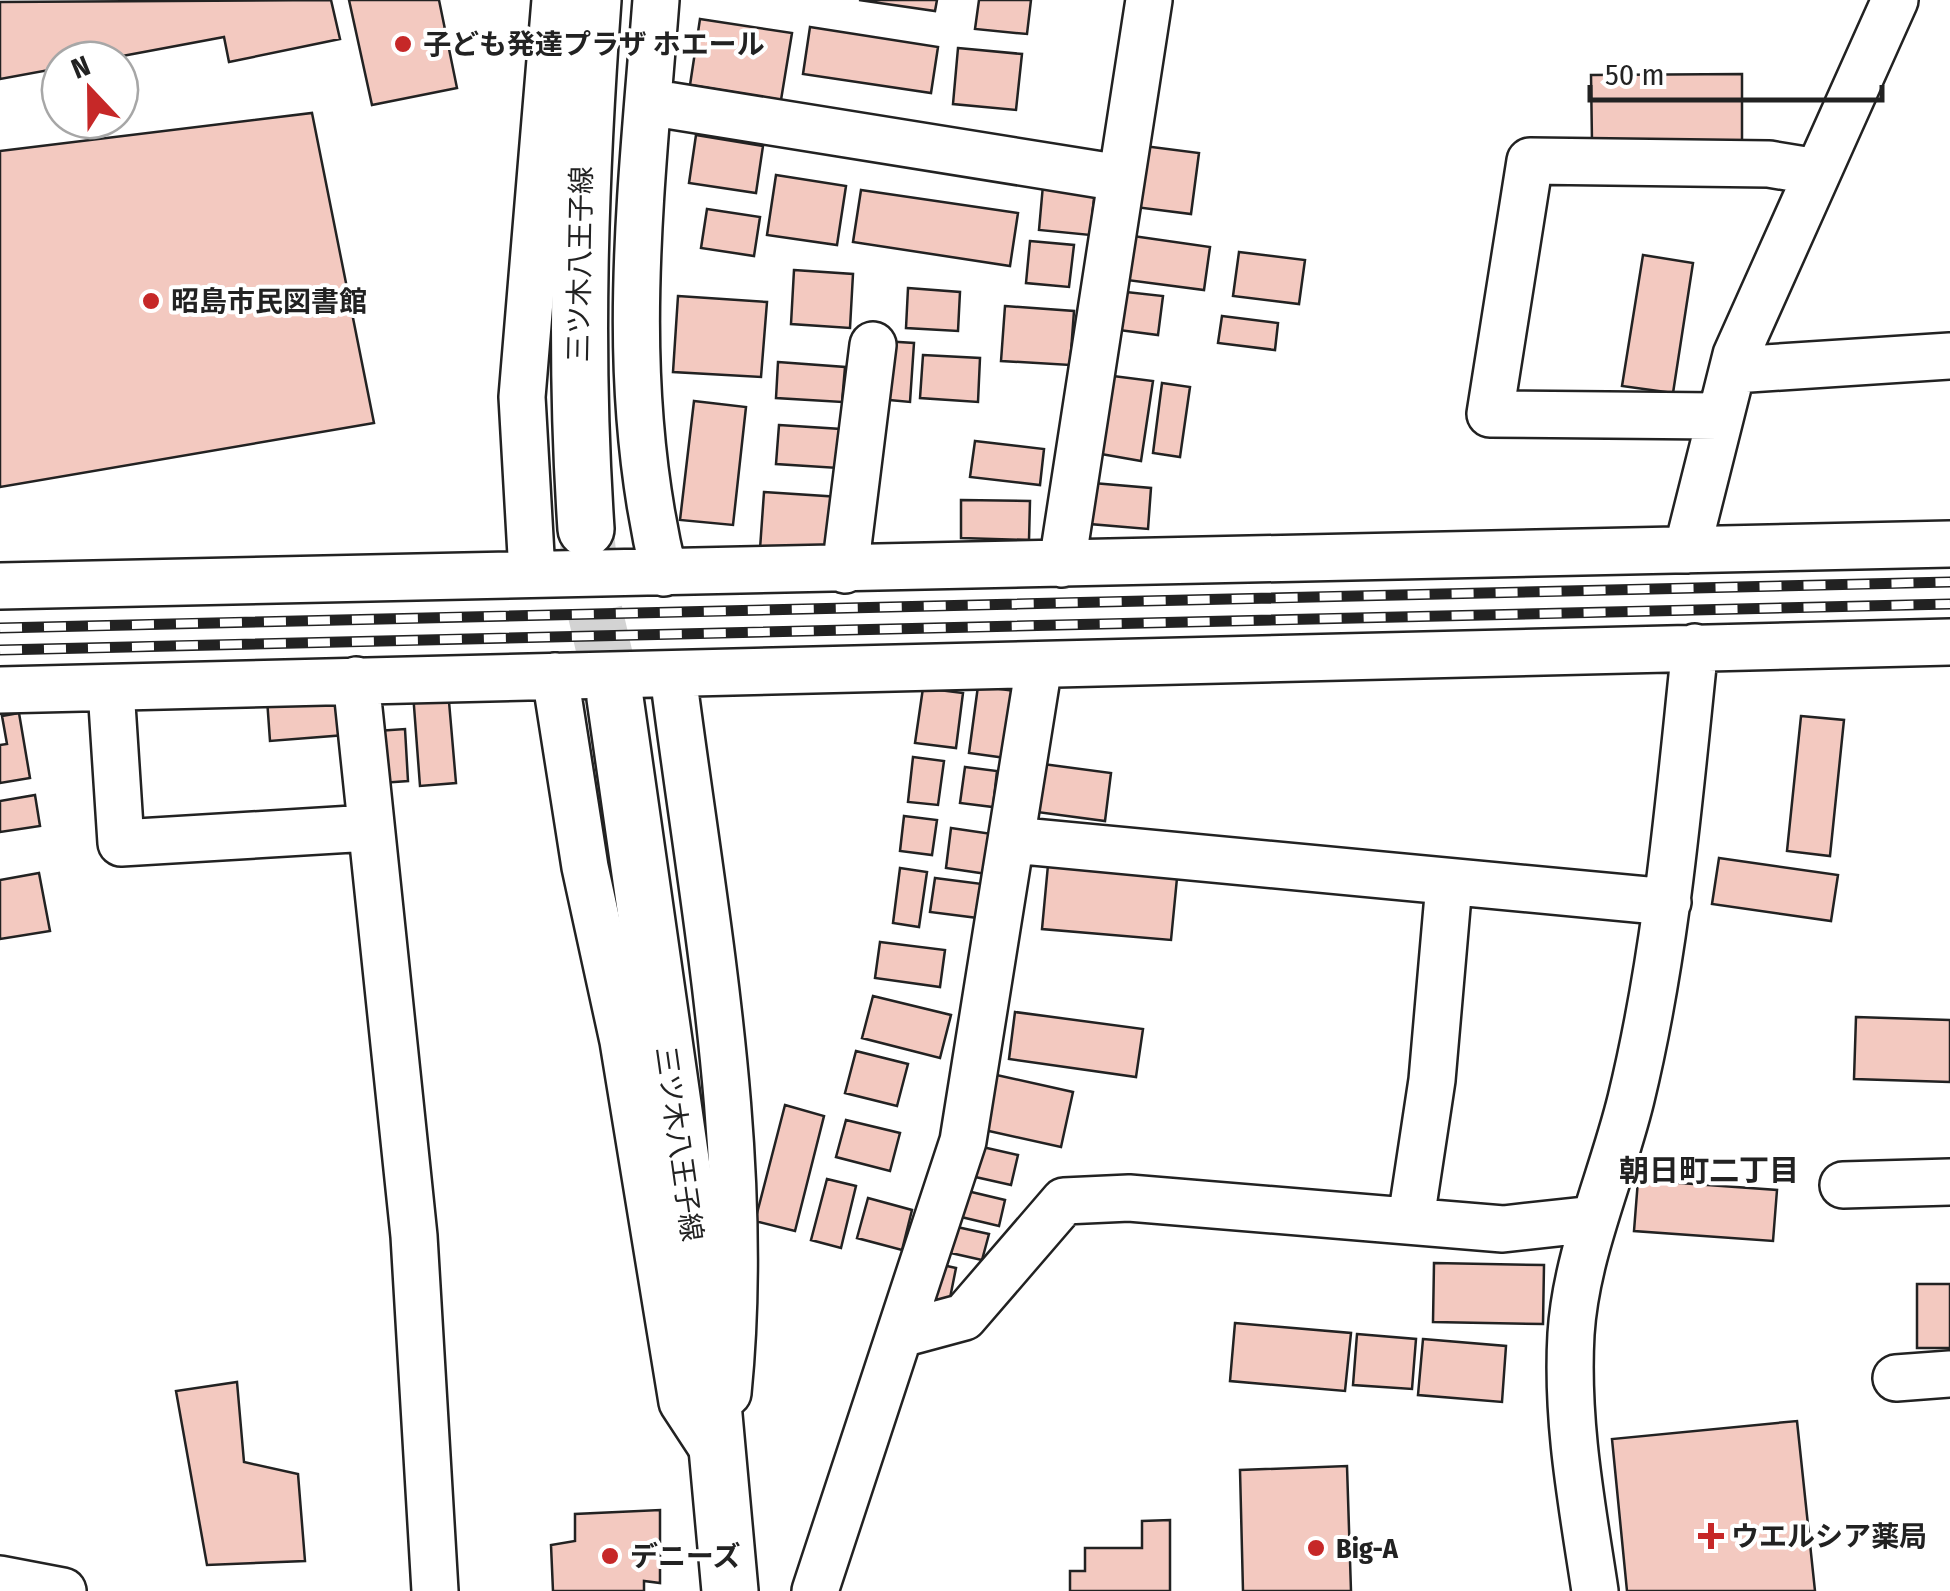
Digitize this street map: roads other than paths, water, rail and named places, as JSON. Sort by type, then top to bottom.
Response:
[{"type":"main road","name":"三ツ木八王子線","points":[[586,529],[577,391],[578,231],[593,0]]},
{"type":"main road","name":"三ツ木八王子線","points":[[615,698],[720,1461],[730,1591]]},
{"type":"street","points":[[532,573],[522,397],[555,0]]},
{"type":"street","points":[[656,0],[637,254],[636,408],[646,500],[664,574]]},
{"type":"street","points":[[1062,564],[1150,0]]},
{"type":"street","points":[[1687,550],[1718,416],[1734,370],[1817,172],[1896,0]]},
{"type":"street","points":[[648,102],[1120,178]]},
{"type":"street","points":[[1718,416],[1490,414],[1530,162],[1769,164],[1817,172]]},
{"type":"street","points":[[844,570],[873,345]]},
{"type":"street","points":[[1734,370],[1950,356]]},
{"type":"street","points":[[0,586],[1950,544]]},
{"type":"street","points":[[0,690],[1950,642]]},
{"type":"street","points":[[1595,1591],[1568,1415],[1572,1329],[1594,1219],[1631,1099],[1668,902],[1694,647]]},
{"type":"street","points":[[815,1591],[963,1141],[1039,665]]},
{"type":"street","points":[[672,674],[722,1052],[737,1303],[720,1461]]},
{"type":"street","points":[[555,676],[585,866],[623,1041],[682,1402],[720,1461]]},
{"type":"street","points":[[356,680],[414,1236],[435,1591]]},
{"type":"street","points":[[111,688],[121,842],[369,828]]},
{"type":"street","points":[[1012,840],[1668,902]]},
{"type":"street","points":[[1411,1218],[1432,1080],[1449,884]]},
{"type":"street","points":[[1843,1184],[1950,1182]]},
{"type":"street","points":[[901,1334],[964,1318],[1064,1201],[1129,1198],[1411,1218],[1503,1229],[1594,1219]]},
{"type":"street","points":[[1896,1378],[1950,1374]]},
{"type":"street","points":[[0,1579],[63,1591]]},
{"type":"tunnel","points":[[586,529],[595,612],[615,698]]},
{"type":"railway","points":[[0,628],[1950,582]]},
{"type":"railway","points":[[0,650],[1950,604]]},
{"type":"place","name":"子ども発達プラザ ホエール","points":[[403,44]]},
{"type":"place","name":"昭島市民図書館","points":[[151,301]]},
{"type":"place","name":"ウエルシア薬局","points":[[1711,1536]]},
{"type":"place","name":"Big-A","points":[[1316,1548]]},
{"type":"place","name":"デニーズ","points":[[610,1556]]},
{"type":"district","name":"朝日町二丁目","points":[[1709,1171]]}]
